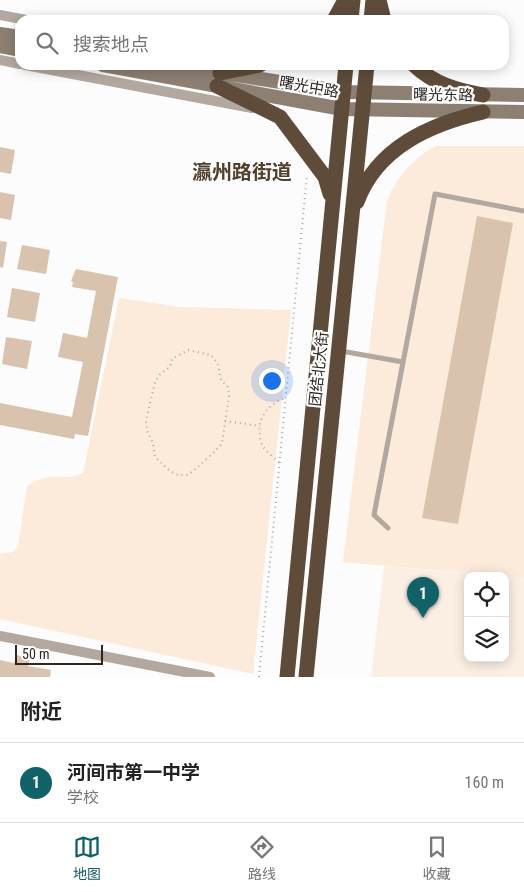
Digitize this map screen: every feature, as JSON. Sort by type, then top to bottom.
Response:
[{"type":"highway","points":[[337,15],[345,0]]},
{"type":"highway","points":[[352,15],[353,0]]},
{"type":"highway","points":[[372,15],[373,0]]},
{"type":"highway","points":[[379,0],[383,15]]},
{"type":"highway","points":[[218,80],[246,70]]},
{"type":"highway","name":"团结北大街","points":[[287,677],[346,70]]},
{"type":"highway","name":"团结北大街","points":[[306,677],[366,70]]},
{"type":"highway","points":[[419,70],[426,76],[449,88],[483,95]]},
{"type":"highway","points":[[218,80],[270,111],[289,126],[325,177],[330,190],[331,220]]},
{"type":"highway","points":[[352,217],[361,191],[371,175],[403,143],[435,126],[483,112]]},
{"type":"main road","points":[[0,34],[15,36]]},
{"type":"main road","points":[[0,46],[15,49]]},
{"type":"main road","name":"曙光中路","points":[[141,70],[218,80],[364,93]]},
{"type":"main road","name":"曙光中路","points":[[188,70],[218,80],[342,109],[362,110]]},
{"type":"main road","name":"曙光东路","points":[[364,93],[524,95]]},
{"type":"main road","name":"曙光东路","points":[[362,110],[524,112]]},
{"type":"street","points":[[0,15],[15,18]]},
{"type":"street","points":[[0,60],[15,63]]},
{"type":"street","points":[[51,70],[270,111]]},
{"type":"street","points":[[0,636],[210,677]]},
{"type":"lane","points":[[388,528],[374,515],[435,194],[524,211]]},
{"type":"lane","points":[[338,350],[403,362]]},
{"type":"path","points":[[259,677],[309,153]]},
{"type":"path","points":[[188,350],[211,355],[218,364],[221,380],[228,387],[229,396],[226,421],[222,443],[218,449],[207,456],[188,475],[178,475],[170,471],[155,457],[153,443],[147,431],[146,422],[157,378],[170,367],[172,359],[188,350]]},
{"type":"path","points":[[280,462],[266,451],[261,442],[261,426],[262,418],[272,402],[286,398]]},
{"type":"path","points":[[226,421],[261,426]]},
{"type":"shaded area","points":[[435,146],[524,146],[524,578],[509,577],[509,572],[464,573],[343,562],[387,200],[406,169]]},
{"type":"shaded area","points":[[119,298],[181,307],[291,310],[253,674],[0,619],[0,554],[13,552],[18,547],[27,486],[43,478],[69,477],[83,473]]},
{"type":"shaded area","points":[[384,566],[464,573],[464,662],[509,662],[509,576],[524,578],[524,677],[371,677]]},
{"type":"building","points":[[0,147],[15,150],[11,174],[0,172]]},
{"type":"building","points":[[0,192],[15,195],[11,220],[0,218]]},
{"type":"building","points":[[477,216],[513,223],[458,524],[422,518]]},
{"type":"building","points":[[0,241],[7,242],[3,268],[0,267]]},
{"type":"building","points":[[22,245],[50,250],[46,274],[17,269]]},
{"type":"building","points":[[76,269],[118,277],[88,436],[75,434],[74,439],[0,425],[0,403],[72,417],[83,362],[58,357],[63,333],[87,338],[96,291],[72,287],[73,282],[71,281]]},
{"type":"building","points":[[12,288],[40,293],[35,322],[7,317]]},
{"type":"building","points":[[6,337],[32,341],[27,369],[2,364]]},
{"type":"building","points":[[16,655],[30,658],[28,666],[51,670],[50,677],[0,677],[0,660],[14,663]]},
{"type":"place","name":"河间市第一中学","points":[[423,618]]},
{"type":"district","name":"瀛州路街道","points":[[242,172]]}]
